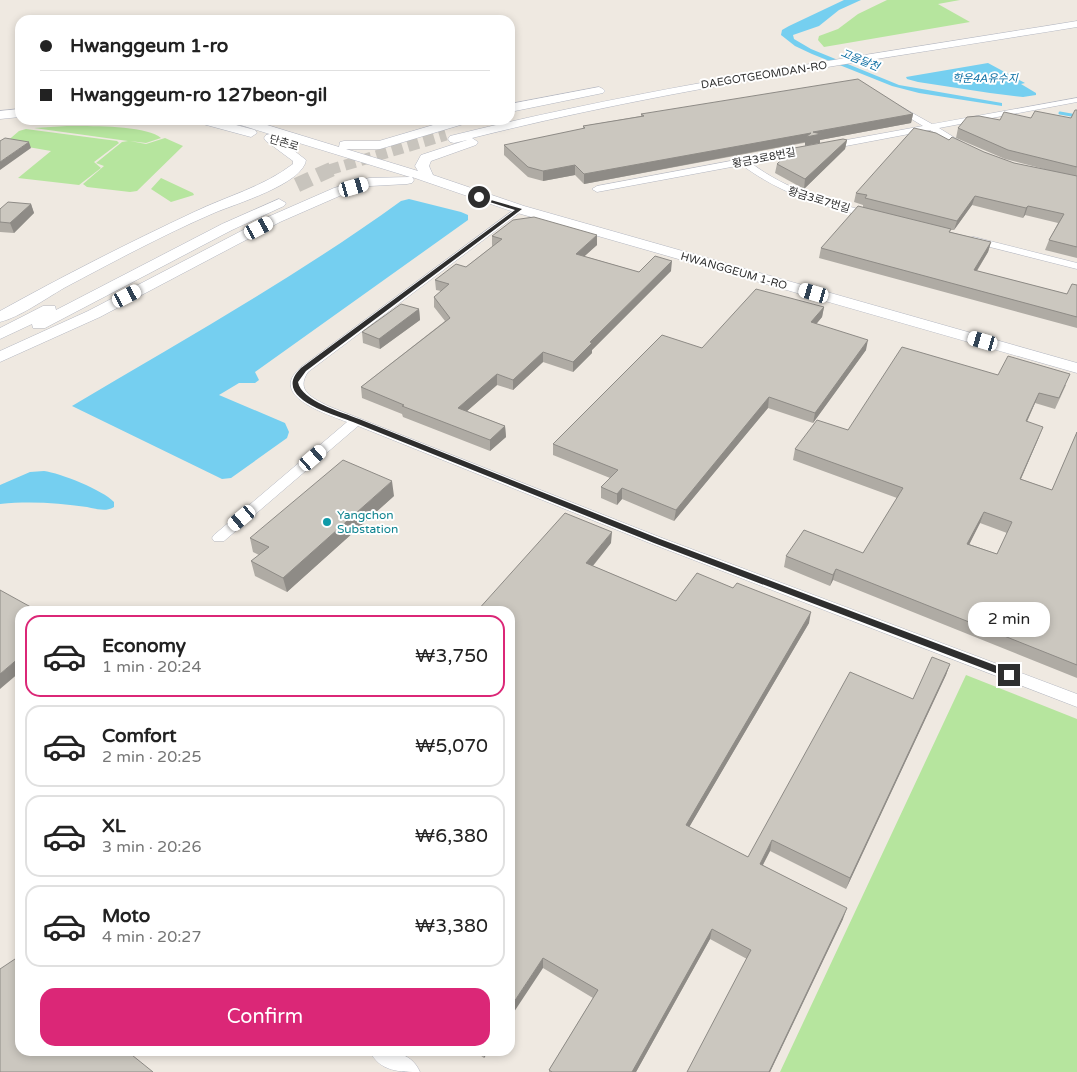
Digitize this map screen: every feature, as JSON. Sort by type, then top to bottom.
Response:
[{"type":"main road","name":"DAEGOTGEOMDAN-RO","points":[[515,117],[575,102],[843,52],[1077,14]]},
{"type":"main road","name":"DAEGOTGEOMDAN-RO","points":[[515,123],[608,102],[742,78],[1077,24]]},
{"type":"main road","points":[[645,83],[728,74]]},
{"type":"main road","points":[[428,178],[422,166],[426,158],[464,145],[519,128],[667,98],[742,78]]},
{"type":"main road","points":[[515,107],[608,90]]},
{"type":"main road","points":[[0,108],[15,106]]},
{"type":"main road","points":[[0,114],[15,113]]},
{"type":"main road","name":"단촌로","points":[[222,125],[364,167]]},
{"type":"main road","name":"단촌로","points":[[254,125],[378,162]]},
{"type":"main road","points":[[289,136],[341,145],[373,145],[445,125]]},
{"type":"main road","name":"DAEGOTGEOMDAN-RO","points":[[487,125],[450,137],[504,125]]},
{"type":"main road","points":[[0,317],[90,268],[208,211],[288,176],[299,166],[300,160],[270,138]]},
{"type":"main road","name":"HWANGGEUM 1-RO","points":[[378,162],[479,197]]},
{"type":"main road","name":"HWANGGEUM 1-RO","points":[[364,167],[407,180],[479,197],[1077,368]]},
{"type":"main road","points":[[0,357],[94,314],[275,219],[339,191],[369,182],[407,180]]},
{"type":"main road","points":[[0,334],[303,187],[0,345]]},
{"type":"street","points":[[822,147],[1077,100]]},
{"type":"street","points":[[891,102],[976,154]]},
{"type":"street","name":"황금3로8번길","points":[[597,189],[812,149]]},
{"type":"street","name":"황금3로7번길","points":[[744,162],[770,181],[795,194],[880,217]]},
{"type":"street","points":[[519,209],[297,376],[295,382],[296,389],[313,403],[356,421],[657,541],[1077,701]]},
{"type":"street","points":[[964,238],[1077,266]]},
{"type":"street","points":[[219,538],[356,421]]},
{"type":"street","points":[[387,1056],[410,1072]]},
{"type":"green space","points":[[887,0],[960,0],[938,4],[970,22],[824,47],[818,40],[819,36],[838,29],[858,14]]},
{"type":"green space","points":[[67,126],[130,128],[154,134],[161,138],[146,143],[130,141],[146,144],[165,138],[183,146],[137,191],[130,192],[87,187],[83,184],[104,166],[96,163],[122,142],[128,141],[34,128]]},
{"type":"green space","points":[[26,129],[117,141],[119,143],[94,162],[101,168],[79,185],[18,178],[51,151],[5,143],[19,131]]},
{"type":"green space","points":[[161,178],[194,195],[171,202],[151,189]]},
{"type":"green space","points":[[966,675],[1077,719],[1077,1072],[780,1072]]},
{"type":"water","points":[[844,0],[861,0],[839,10],[819,26],[793,35],[794,39],[811,49],[899,85],[1002,103],[1002,106],[919,93],[892,86],[812,54],[795,46],[781,35],[782,30],[789,26]]},
{"type":"water","name":"학운4A유수지","points":[[988,63],[1025,83],[1021,84],[1036,93],[1036,95],[1023,97],[990,93],[918,82],[906,77]]},
{"type":"water","points":[[409,199],[461,212],[468,215],[468,220],[255,372],[259,380],[255,383],[239,383],[219,395],[285,423],[289,432],[287,438],[231,478],[222,479],[72,406],[280,282],[401,201]]},
{"type":"water","points":[[44,471],[101,492],[114,502],[114,507],[105,510],[44,503],[0,504],[0,485],[30,472]]},
{"type":"building","points":[[858,79],[913,114],[813,132],[821,134],[806,137],[811,133],[584,174],[575,165],[543,171],[528,167],[504,145],[585,128],[583,126],[644,116],[641,114]]},
{"type":"building","points":[[1075,110],[1077,110],[1077,167],[1008,150],[958,128],[967,117],[979,116],[1000,120],[1004,112],[1031,118],[1035,111],[1071,118]]},
{"type":"building","points":[[914,128],[936,133],[949,140],[952,137],[1014,163],[1077,176],[1077,247],[1049,240],[1064,214],[1028,206],[1026,208],[975,196],[957,221],[865,198],[867,195],[856,193]]},
{"type":"building","points":[[5,138],[29,142],[0,162],[0,141]]},
{"type":"building","points":[[843,139],[847,140],[805,179],[777,164],[794,148]]},
{"type":"building","points":[[8,202],[31,204],[10,223],[0,222],[0,209]]},
{"type":"building","points":[[858,206],[951,229],[949,232],[991,242],[974,270],[1067,294],[1072,284],[1077,285],[1077,317],[821,248]]},
{"type":"building","points":[[534,217],[597,235],[576,254],[639,272],[655,256],[672,261],[590,342],[592,343],[573,362],[543,352],[513,380],[497,374],[458,408],[505,426],[490,440],[402,406],[404,405],[361,387],[450,318],[434,297],[449,284],[435,280],[456,264],[466,267],[502,239],[492,236],[513,220]]},
{"type":"building","points":[[756,289],[824,307],[811,322],[868,340],[815,413],[769,397],[676,510],[622,488],[617,494],[601,487],[618,470],[553,444],[662,335],[702,348]]},
{"type":"building","points":[[401,304],[419,309],[379,339],[362,332]]},
{"type":"building","points":[[902,347],[998,375],[1008,356],[1070,374],[1059,398],[1039,393],[1026,421],[1043,427],[1020,479],[1052,490],[1077,432],[1077,665],[836,569],[833,575],[786,556],[804,530],[863,553],[903,488],[795,449],[817,420],[848,430]],"holes":[[[984,512],[1012,522],[997,554],[967,544]]]},
{"type":"building","name":"Yangchon Substation","points":[[343,460],[392,481],[283,578],[251,561],[269,547],[250,538]]},
{"type":"building","points":[[565,513],[612,532],[586,563],[676,601],[697,573],[733,588],[737,583],[811,612],[686,825],[748,857],[850,672],[913,699],[932,657],[950,664],[850,878],[772,840],[760,864],[847,908],[769,1072],[687,1072],[751,950],[712,929],[632,1072],[552,1072],[549,1070],[598,990],[543,958],[515,1000],[515,606],[481,606]]},
{"type":"building","points":[[0,590],[29,606],[15,606],[15,661],[0,674]]},
{"type":"building","points":[[15,959],[15,1056],[133,1056],[153,1072],[0,1072],[0,969]]},
{"type":"waterway","name":"고음달천","points":[[1060,113],[1077,116]]},
{"type":"tunnel","points":[[331,169],[446,135]]},
{"type":"tunnel","points":[[297,185],[331,169]]},
{"type":"place","name":"Yangchon Substation","points":[[327,522]]},
{"type":"route","points":[[479,197],[519,209],[304,370],[297,376],[295,382],[296,389],[301,395],[313,403],[356,421],[657,541],[1009,675]]}]
